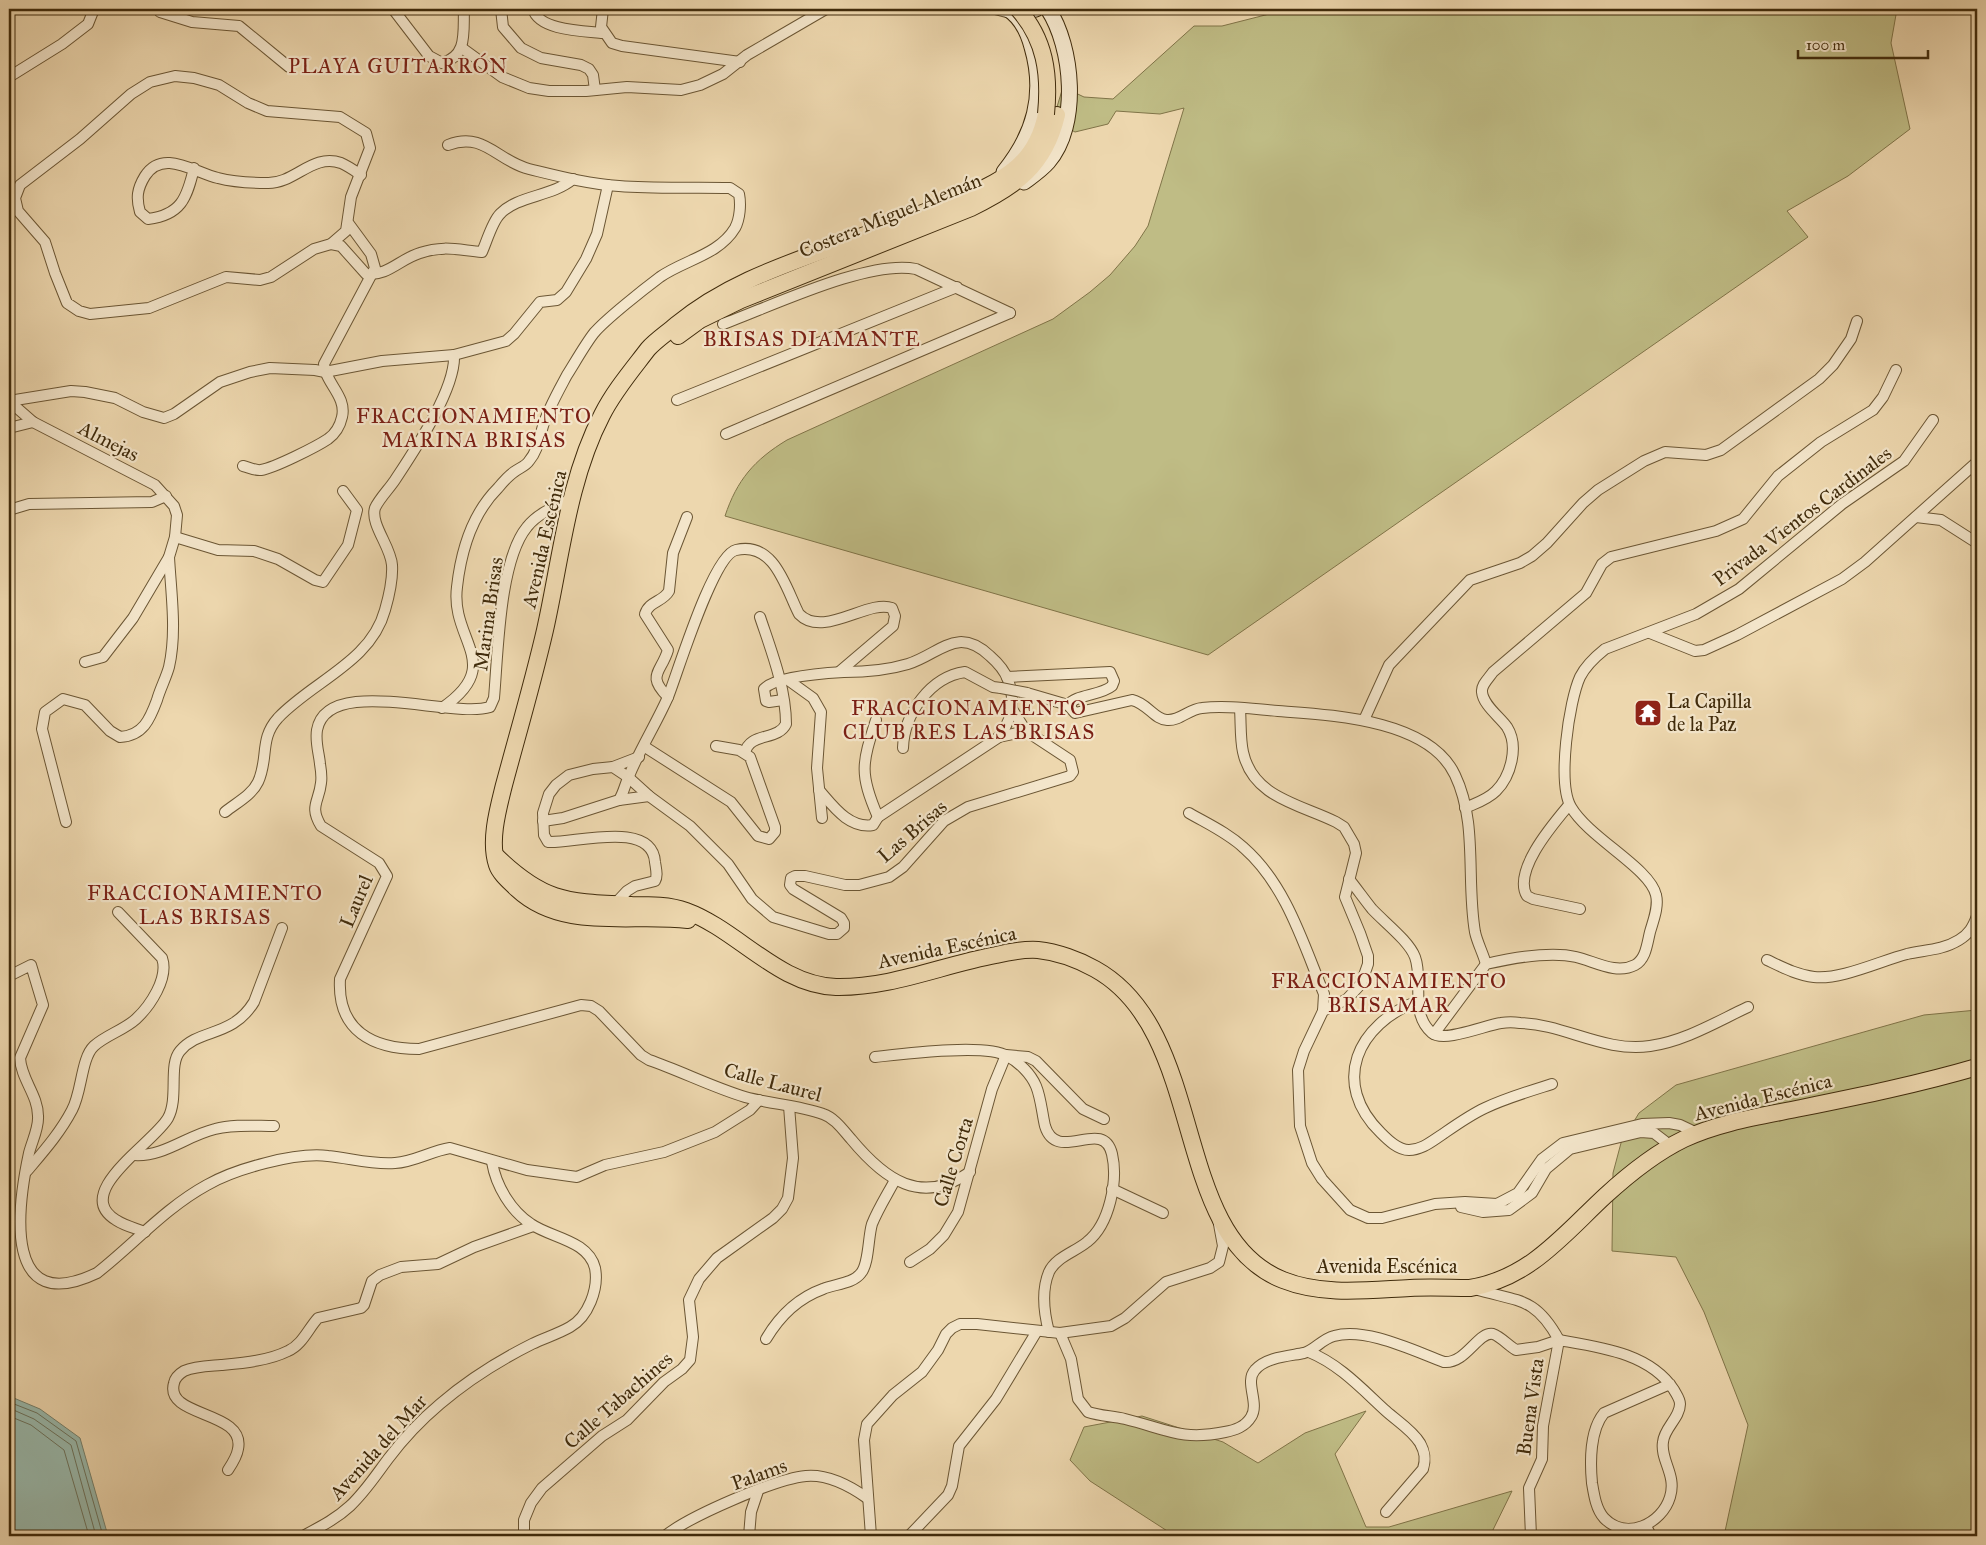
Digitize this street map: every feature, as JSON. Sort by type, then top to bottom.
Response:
[{"type":"main road","name":"Costera Miguel Alemán","points":[[1034,9],[1047,33],[1054,54],[1059,93],[1052,114]]},
{"type":"main road","name":"Costera Miguel Alemán","points":[[900,222],[1022,178],[1043,153],[1053,135],[1049,90],[1042,48],[1030,23],[1014,10]]},
{"type":"main road","name":"Costera Miguel Alemán","points":[[637,364],[700,320],[795,277],[918,230],[999,187]]},
{"type":"main road","name":"Avenida Escénica","points":[[900,222],[746,280],[695,309],[651,346],[615,393],[601,416],[592,435],[572,499],[536,672],[501,800],[495,830],[495,856],[501,873],[525,897],[542,908],[564,914],[610,911],[710,923],[786,972],[812,984],[833,987],[875,985],[968,960],[1012,952],[1038,950],[1070,958],[1096,969],[1122,987],[1142,1009],[1156,1035],[1172,1074],[1202,1173],[1217,1213],[1239,1248],[1258,1266],[1283,1280],[1308,1287],[1347,1291],[1470,1288],[1509,1277],[1528,1266],[1554,1244],[1625,1177],[1671,1146],[1697,1134],[1734,1123],[1884,1091],[1977,1067]]},
{"type":"main road","points":[[746,280],[778,276],[795,277],[805,266],[831,248]]},
{"type":"street","points":[[9,77],[62,44],[88,24],[94,9]]},
{"type":"street","points":[[158,9],[160,12],[192,22],[240,26],[289,67]]},
{"type":"street","points":[[393,9],[429,56],[442,63],[452,60],[462,48],[464,9]]},
{"type":"street","points":[[502,9],[503,27],[521,48],[540,58],[581,65],[588,69],[592,75],[595,90]]},
{"type":"street","points":[[533,9],[542,20],[562,29],[603,33]]},
{"type":"street","points":[[604,9],[600,27],[612,43],[740,62]]},
{"type":"street","points":[[462,48],[502,77],[529,88],[549,91],[627,87],[681,90],[708,81],[732,69],[747,55],[824,9]]},
{"type":"street","points":[[996,9],[1005,13],[1014,10],[1034,9]]},
{"type":"street","points":[[999,187],[1022,184],[1048,163],[1056,151],[1064,128],[1069,105],[1067,59],[1055,20],[1048,9]]},
{"type":"street","points":[[999,187],[1023,146],[1036,111],[1039,89],[1034,52],[1028,35],[1014,10]]},
{"type":"street","points":[[175,76],[194,78],[218,85],[248,103],[267,111],[340,118],[366,133],[370,148],[351,197],[349,224],[343,235],[331,244],[314,248],[271,277],[260,280],[226,277],[149,308],[90,314],[79,311],[67,302],[55,274],[45,242],[18,211],[15,198],[20,185],[80,138],[131,94],[150,82],[175,76]]},
{"type":"street","points":[[442,708],[455,699],[467,686],[473,672],[474,659],[461,628],[457,610],[456,589],[462,557],[478,513],[496,490],[513,473],[529,462],[538,447],[543,425],[568,375],[594,334],[661,277],[713,250],[735,227],[741,203],[739,194],[730,188],[654,188],[608,185],[526,168],[477,141],[461,140],[448,145]]},
{"type":"street","points":[[194,168],[192,180],[182,203],[173,212],[148,219],[140,212],[137,193],[147,173],[165,163],[194,168],[217,178],[268,183],[283,181],[317,161],[341,163],[361,175]]},
{"type":"street","points":[[331,244],[341,246],[366,274],[373,275],[385,273],[418,254],[443,247],[482,252],[499,214],[511,205],[552,192],[574,179]]},
{"type":"street","points":[[9,401],[71,391],[85,392],[115,398],[143,412],[164,418],[174,414],[220,382],[250,372],[270,368],[325,372],[382,362],[454,355],[506,341],[540,302],[557,300],[566,292],[586,258],[597,234],[608,185]]},
{"type":"street","points":[[242,466],[260,470],[318,444],[336,432],[343,416],[342,403],[338,392],[325,372],[324,364],[373,275],[375,268],[371,254],[349,224]]},
{"type":"street","points":[[723,324],[869,270],[903,266],[916,269],[957,287],[1010,313],[726,434]]},
{"type":"street","points":[[795,277],[801,294]]},
{"type":"street","points":[[677,400],[957,287]]},
{"type":"street","points":[[1364,720],[1378,686],[1390,665],[1470,580],[1532,556],[1598,490],[1644,461],[1665,452],[1706,455],[1720,450],[1819,379],[1833,365],[1851,339],[1857,322]]},
{"type":"street","points":[[225,812],[244,797],[258,782],[266,738],[278,718],[312,688],[359,655],[379,628],[386,608],[392,564],[385,540],[374,520],[375,508],[411,454],[450,384],[454,367],[454,355]]},
{"type":"street","points":[[1465,808],[1487,798],[1496,791],[1512,761],[1512,739],[1508,729],[1486,702],[1482,692],[1484,684],[1493,672],[1586,593],[1602,564],[1611,557],[1716,531],[1743,519],[1778,476],[1821,442],[1873,410],[1883,397],[1896,370]]},
{"type":"street","name":"Almejas","points":[[9,401],[33,422],[154,485],[166,496]]},
{"type":"street","name":"Privada Vientos Cardinales","points":[[1569,805],[1565,782],[1565,761],[1571,712],[1579,678],[1592,659],[1604,649],[1696,614],[1739,590],[1842,504],[1904,461],[1933,420]]},
{"type":"street","points":[[9,428],[33,422]]},
{"type":"street","points":[[1650,633],[1695,651],[1718,645],[1842,579],[1865,562],[1977,462]]},
{"type":"street","points":[[175,537],[218,550],[254,552],[278,559],[315,580],[323,582],[348,545],[357,510],[343,491]]},
{"type":"street","points":[[9,510],[29,504],[152,502],[166,496],[174,506],[177,516],[175,537],[169,556],[117,641],[103,657],[85,662]]},
{"type":"street","name":"Marina Brisas","points":[[493,703],[505,588],[511,558],[527,527],[556,506],[572,499]]},
{"type":"street","points":[[668,697],[657,686],[656,673],[668,650],[645,614],[647,607],[667,595],[669,591],[673,553],[687,517]]},
{"type":"street","points":[[1916,517],[1941,520],[1977,543]]},
{"type":"street","points":[[619,800],[628,777],[645,747],[668,697],[706,595],[722,561],[728,554],[735,550],[760,552],[774,562],[798,614],[804,620],[824,622],[881,606],[892,608],[895,616],[893,626],[839,672]]},
{"type":"street","points":[[66,822],[42,729],[45,712],[63,700],[85,704],[110,731],[120,737],[136,733],[147,723],[168,669],[171,652],[173,622],[169,556]]},
{"type":"street","points":[[745,753],[746,747],[753,741],[783,729],[786,719],[783,700],[783,680],[760,617]]},
{"type":"street","points":[[783,700],[769,702],[764,698],[764,689],[767,685],[783,680],[839,672],[893,668],[911,663],[935,649],[954,643],[966,642],[986,652],[998,663],[1007,677],[1012,690],[1012,709],[1008,723],[999,738]]},
{"type":"street","points":[[1007,677],[1105,671],[1113,676],[1112,686],[1107,690],[1095,695],[1076,698],[1068,705]]},
{"type":"street","points":[[902,748],[907,723],[914,707],[928,691],[943,680],[965,672],[993,687],[1027,693],[1068,705],[1075,713],[1132,700],[1142,702],[1159,718],[1166,721],[1177,719],[1200,708],[1318,713],[1364,720],[1407,734],[1440,754],[1456,775],[1465,808],[1476,933],[1486,964]]},
{"type":"street","points":[[783,680],[813,698],[821,712],[817,768],[822,818]]},
{"type":"street","name":"Laurel","points":[[493,703],[482,709],[442,708],[388,702],[348,702],[330,710],[320,720],[316,745],[321,784],[314,807],[316,818],[321,826],[379,863],[387,876],[340,980],[339,998],[345,1016],[362,1034],[378,1044],[398,1049],[419,1049],[581,1005],[591,1006]]},
{"type":"street","name":"Las Brisas","points":[[612,767],[628,777],[649,796],[690,826],[728,864],[762,909],[773,917],[788,923],[829,934],[837,934],[844,928],[844,923],[840,918],[792,889],[790,885],[791,878],[794,876],[805,876],[845,885],[859,885],[889,877],[903,867],[944,821],[968,807],[1070,776],[1074,772],[1070,760],[1026,731],[1012,709]]},
{"type":"street","points":[[1240,709],[1243,750],[1253,776],[1268,792],[1344,827],[1351,836],[1356,853],[1345,897],[1368,956],[1368,964],[1361,984],[1347,999],[1324,1011]]},
{"type":"street","points":[[876,720],[863,762],[868,792],[878,817]]},
{"type":"street","points":[[819,790],[833,807],[859,825],[873,825],[878,817],[999,738],[1026,731]]},
{"type":"street","points":[[645,747],[731,802],[758,836],[769,839],[775,832],[775,827],[754,764],[745,753],[716,746]]},
{"type":"street","points":[[610,911],[635,886],[655,882],[656,872],[653,853],[646,846],[620,836],[548,842],[544,835],[543,821],[549,794],[556,785],[569,775],[593,769],[612,767],[638,757]]},
{"type":"street","points":[[543,821],[563,818],[619,800],[649,796]]},
{"type":"street","points":[[1434,1034],[1486,964],[1509,958],[1566,956],[1602,966],[1626,968],[1634,966],[1643,958],[1655,914],[1656,894],[1642,874],[1586,828],[1569,805],[1537,845],[1530,858],[1524,886],[1527,896],[1533,899],[1580,909]]},
{"type":"street","points":[[1189,814],[1222,831],[1243,846],[1260,863],[1278,887],[1324,994],[1324,1011],[1304,1051],[1298,1070],[1300,1126],[1312,1163],[1322,1179],[1350,1210],[1368,1218],[1382,1218],[1426,1205],[1465,1202],[1497,1204],[1508,1200],[1518,1193],[1542,1160],[1563,1143],[1642,1124],[1669,1123],[1680,1125],[1697,1134]]},
{"type":"street","points":[[1349,878],[1371,908],[1414,955],[1418,981],[1418,1001],[1425,1024],[1434,1034],[1452,1035],[1503,1022],[1534,1023],[1601,1042],[1648,1047],[1682,1039],[1748,1007]]},
{"type":"street","points":[[27,1172],[52,1142],[72,1111],[80,1093],[88,1055],[94,1046],[136,1019],[155,993],[162,978],[164,964],[162,958],[118,912]]},
{"type":"street","points":[[1767,960],[1798,974],[1815,977],[1833,976],[1948,945],[1967,934],[1977,916]]},
{"type":"street","points":[[144,1232],[117,1221],[105,1209],[102,1201],[105,1185],[134,1156],[168,1117],[173,1107],[175,1060],[178,1052],[196,1041],[233,1025],[248,1012],[254,1002],[282,928]]},
{"type":"street","points":[[9,976],[30,965],[43,1006],[20,1058],[20,1067],[35,1102],[39,1118],[27,1172],[20,1220],[27,1265],[35,1277],[44,1283],[56,1285],[72,1283],[97,1273],[189,1196],[224,1176],[261,1165],[325,1155],[375,1163],[396,1163],[450,1148],[492,1162],[562,1177],[577,1177],[606,1165],[664,1152],[702,1137],[732,1122],[750,1110],[759,1100]]},
{"type":"street","points":[[1418,1001],[1401,1007],[1380,1022],[1362,1044],[1356,1060],[1353,1086],[1360,1106],[1370,1123],[1401,1149],[1410,1150],[1422,1147],[1485,1108],[1552,1084]]},
{"type":"street","name":"Calle Laurel","points":[[591,1006],[599,1011],[641,1055],[649,1060],[738,1094],[828,1116],[886,1176],[914,1188],[932,1188],[956,1182],[970,1172]]},
{"type":"street","points":[[875,1057],[951,1050],[1028,1057],[1036,1061],[1084,1109],[1104,1119]]},
{"type":"street","points":[[1006,1055],[1028,1073],[1036,1086],[1045,1127],[1054,1141],[1060,1144],[1093,1138],[1107,1144],[1114,1164],[1112,1189],[1105,1214],[1094,1234],[1089,1241],[1057,1262],[1049,1271],[1044,1301],[1049,1332]]},
{"type":"street","name":"Calle Corta","points":[[910,1262],[930,1249],[951,1226],[964,1196],[992,1089],[1006,1055]]},
{"type":"street","name":"Calle Tabachines","points":[[524,1536],[524,1520],[531,1503],[542,1488],[602,1436],[627,1420],[664,1382],[690,1360],[693,1337],[689,1300],[698,1279],[717,1258],[773,1218],[782,1209],[788,1198],[793,1158],[789,1106]]},
{"type":"street","points":[[134,1156],[149,1156],[163,1152],[215,1129],[243,1126],[274,1126]]},
{"type":"street","points":[[1450,1203],[1483,1212],[1509,1210],[1532,1193],[1546,1169],[1570,1149],[1641,1132],[1654,1133],[1671,1146]]},
{"type":"street","name":"Avenida del Mar","points":[[303,1536],[329,1523],[352,1504],[413,1430],[447,1399],[483,1371],[533,1344],[567,1329],[577,1323],[584,1314],[593,1292],[595,1268],[592,1260],[574,1244],[533,1226],[510,1203],[498,1184],[492,1162]]},
{"type":"street","points":[[766,1339],[780,1319],[795,1305],[818,1290],[855,1278],[862,1273],[872,1224],[896,1180]]},
{"type":"street","points":[[1112,1189],[1163,1212]]},
{"type":"street","points":[[870,1536],[866,1498],[864,1440],[868,1424],[893,1395],[922,1372],[938,1350],[946,1334],[960,1324],[1060,1333],[1111,1326],[1125,1318],[1166,1282],[1210,1268],[1219,1262],[1223,1246],[1217,1213]]},
{"type":"street","points":[[228,1470],[238,1450],[238,1440],[235,1432],[220,1421],[193,1410],[175,1397],[173,1390],[174,1380],[185,1370],[246,1361],[286,1352],[297,1345],[318,1318],[361,1308],[364,1305],[372,1281],[380,1275],[401,1268],[438,1264],[483,1243],[533,1226]]},
{"type":"street","points":[[1470,1288],[1534,1306],[1549,1323],[1559,1340]]},
{"type":"street","points":[[909,1536],[948,1495],[952,1486],[959,1446],[996,1399],[1037,1331]]},
{"type":"street","points":[[1060,1333],[1070,1359],[1078,1399],[1083,1409],[1097,1415],[1125,1419],[1182,1436],[1198,1436],[1222,1432],[1244,1425],[1251,1417],[1255,1408],[1251,1377],[1256,1368],[1268,1361],[1309,1352],[1324,1339],[1336,1335],[1362,1336],[1393,1342],[1444,1362],[1452,1363],[1487,1335],[1493,1334],[1516,1350],[1538,1347],[1559,1340],[1638,1359],[1670,1384],[1680,1404],[1662,1443],[1670,1469],[1671,1496],[1666,1508],[1656,1520],[1636,1529],[1614,1526],[1602,1515],[1594,1493],[1592,1476],[1595,1428],[1604,1413],[1670,1384]]},
{"type":"street","name":"Buena Vista","points":[[1531,1536],[1529,1488],[1542,1459],[1543,1426],[1559,1340]]},
{"type":"street","points":[[1309,1352],[1336,1366],[1356,1383],[1412,1433],[1424,1451],[1426,1460],[1423,1469],[1386,1512]]},
{"type":"street","name":"Palams","points":[[665,1536],[685,1522],[758,1491],[782,1481],[807,1476],[825,1477],[855,1490],[866,1498]]},
{"type":"street","points":[[750,1536],[752,1512],[758,1491]]},
{"type":"street","points":[[1646,1526],[1651,1536]]},
{"type":"shaded area","points":[[1289,9],[1897,9],[1891,43],[1910,129],[1848,176],[1787,211],[1808,237],[1208,655],[725,516],[735,492],[748,472],[765,455],[787,440],[1053,319],[1110,275],[1135,246],[1148,226],[1184,108],[1160,114],[1116,111],[1108,124],[1075,132],[1053,120],[1063,87],[1084,97],[1113,99],[1194,26],[1222,26]]},
{"type":"shaded area","points":[[1977,1010],[1977,1536],[1724,1536],[1748,1425],[1704,1312],[1676,1257],[1612,1251],[1613,1173],[1621,1143],[1639,1113],[1676,1085],[1924,1015]]},
{"type":"shaded area","points":[[1366,1411],[1335,1454],[1366,1527],[1389,1527],[1512,1491],[1490,1536],[1175,1536],[1090,1481],[1070,1460],[1084,1427],[1142,1416],[1223,1442],[1258,1463],[1305,1433]]},
{"type":"water","points":[[9,1396],[40,1409],[80,1438],[108,1536],[9,1536]]},
{"type":"place","name":"La Capilla de la Paz","points":[[1648,713]]},
{"type":"district","name":"PLAYA GUITARRÓN","points":[[398,66]]},
{"type":"district","name":"BRISAS DIAMANTE","points":[[812,339]]},
{"type":"district","name":"FRACCIONAMIENTO MARINA BRISAS","points":[[474,428]]},
{"type":"district","name":"FRACCIONAMIENTO CLUB RES LAS BRISAS","points":[[969,720]]},
{"type":"district","name":"FRACCIONAMIENTO LAS BRISAS","points":[[205,905]]},
{"type":"district","name":"FRACCIONAMIENTO BRISAMAR","points":[[1389,993]]}]
